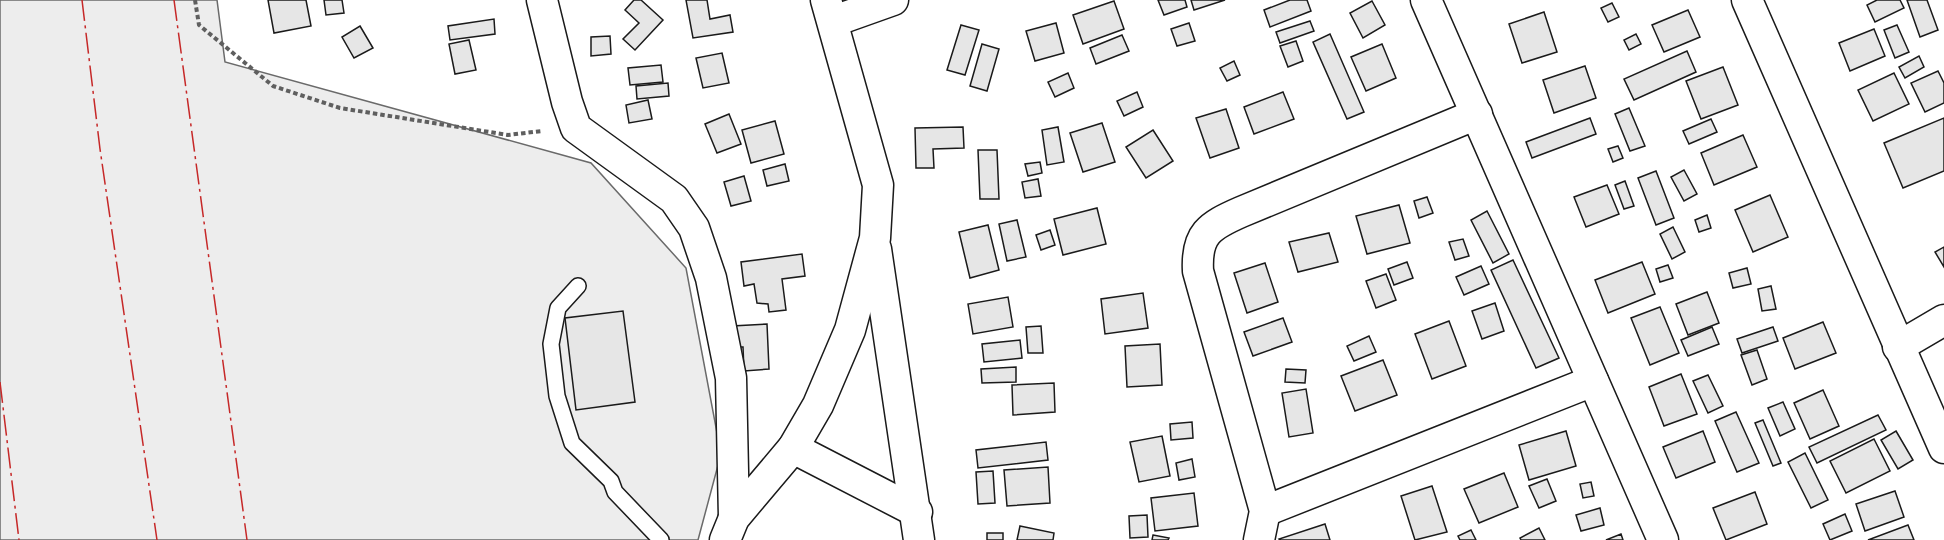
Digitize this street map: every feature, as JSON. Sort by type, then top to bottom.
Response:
[{"type":"street","points":[[542,0],[567,102],[576,128],[674,199],[694,228],[711,278],[731,378],[729,529]]},
{"type":"street","points":[[893,0],[830,11],[878,184],[875,238],[918,526]]},
{"type":"street","points":[[1426,0],[1663,540]]},
{"type":"street","points":[[1747,0],[1944,448]]},
{"type":"street","points":[[1477,114],[1220,221],[1204,235],[1197,257],[1198,272],[1262,526],[1593,381]]},
{"type":"street","points":[[729,529],[793,448],[818,405],[850,330],[875,238]]},
{"type":"street","points":[[1898,347],[1944,320]]},
{"type":"street","points":[[793,448],[918,526]]},
{"type":"lane","points":[[578,286],[558,308],[551,344],[558,396],[572,443],[611,481],[615,492],[661,540]]},
{"type":"path","points":[[195,0],[199,25],[273,86],[340,108],[508,135],[576,128]]},
{"type":"shaded area","points":[[0,0],[217,0],[225,62],[591,163],[686,268],[721,454],[698,540],[0,540]]},
{"type":"building","points":[[268,0],[306,0],[311,26],[274,33]]},
{"type":"building","points":[[324,0],[342,0],[344,13],[326,15]]},
{"type":"building","points":[[634,0],[641,0],[663,20],[635,50],[623,39],[639,23],[625,10]]},
{"type":"building","points":[[686,0],[707,0],[710,19],[730,15],[733,32],[693,38]]},
{"type":"building","points":[[1158,0],[1185,0],[1187,7],[1164,15]]},
{"type":"building","points":[[1191,0],[1225,0],[1194,10]]},
{"type":"building","points":[[1290,0],[1307,0],[1311,11],[1270,27],[1264,10]]},
{"type":"building","points":[[1877,0],[1900,0],[1904,8],[1875,22],[1867,5]]},
{"type":"building","points":[[1907,0],[1927,0],[1938,30],[1920,37]]},
{"type":"building","points":[[1114,1],[1124,29],[1083,44],[1073,15]]},
{"type":"building","points":[[1372,1],[1385,25],[1363,38],[1350,13]]},
{"type":"building","points":[[1612,3],[1619,17],[1608,22],[1601,8]]},
{"type":"building","points":[[1688,10],[1700,37],[1664,52],[1652,25]]},
{"type":"building","points":[[1544,12],[1557,52],[1522,63],[1509,24]]},
{"type":"building","points":[[494,19],[495,34],[450,40],[448,26]]},
{"type":"building","points":[[1310,21],[1314,31],[1280,43],[1276,32]]},
{"type":"building","points":[[1056,23],[1064,53],[1035,61],[1026,31]]},
{"type":"building","points":[[1189,23],[1195,41],[1177,46],[1171,29]]},
{"type":"building","points":[[961,25],[979,30],[965,75],[947,70]]},
{"type":"building","points":[[1897,25],[1909,52],[1895,58],[1884,30]]},
{"type":"building","points":[[360,26],[373,48],[354,58],[342,37]]},
{"type":"building","points":[[1874,29],[1885,56],[1850,71],[1839,43]]},
{"type":"building","points":[[1330,34],[1364,112],[1347,119],[1313,42]]},
{"type":"building","points":[[1636,34],[1641,44],[1629,50],[1624,40]]},
{"type":"building","points":[[1122,35],[1129,51],[1096,64],[1090,48]]},
{"type":"building","points":[[610,36],[611,54],[591,56],[591,37]]},
{"type":"building","points":[[469,40],[476,70],[455,74],[449,44]]},
{"type":"building","points":[[1296,41],[1303,61],[1288,67],[1280,46]]},
{"type":"building","points":[[982,44],[999,49],[987,91],[970,86]]},
{"type":"building","points":[[1382,44],[1396,78],[1366,91],[1351,57]]},
{"type":"building","points":[[1687,51],[1696,72],[1634,100],[1624,79]]},
{"type":"building","points":[[722,53],[729,83],[703,88],[696,58]]},
{"type":"building","points":[[1919,56],[1924,67],[1905,78],[1899,67]]},
{"type":"building","points":[[1234,61],[1240,75],[1227,81],[1220,68]]},
{"type":"building","points":[[661,65],[663,82],[630,85],[628,68]]},
{"type":"building","points":[[1585,66],[1596,98],[1554,113],[1543,80]]},
{"type":"building","points":[[1723,67],[1738,105],[1701,119],[1686,81]]},
{"type":"building","points":[[1938,71],[1944,83],[1944,103],[1925,112],[1911,83]]},
{"type":"building","points":[[1068,73],[1074,88],[1055,97],[1048,82]]},
{"type":"building","points":[[1894,73],[1909,104],[1873,121],[1858,90]]},
{"type":"building","points":[[668,83],[669,96],[637,99],[636,86]]},
{"type":"building","points":[[1137,92],[1143,107],[1124,116],[1117,101]]},
{"type":"building","points":[[1283,92],[1294,119],[1254,134],[1244,107]]},
{"type":"building","points":[[648,100],[652,119],[629,123],[626,105]]},
{"type":"building","points":[[1629,108],[1645,146],[1630,151],[1615,114]]},
{"type":"building","points":[[1226,109],[1239,148],[1210,158],[1196,118]]},
{"type":"building","points":[[729,114],[741,144],[717,153],[705,124]]},
{"type":"building","points":[[1590,118],[1596,134],[1532,158],[1526,142]]},
{"type":"building","points":[[1944,118],[1944,171],[1903,188],[1884,143]]},
{"type":"building","points":[[1711,119],[1717,132],[1689,144],[1683,131]]},
{"type":"building","points":[[775,121],[784,154],[751,163],[742,130]]},
{"type":"building","points":[[1102,123],[1115,162],[1083,172],[1070,133]]},
{"type":"building","points":[[963,127],[964,148],[933,149],[934,168],[916,168],[915,128]]},
{"type":"building","points":[[1058,127],[1064,162],[1047,165],[1042,130]]},
{"type":"building","points":[[1153,130],[1173,161],[1146,178],[1126,147]]},
{"type":"building","points":[[1743,135],[1757,167],[1714,185],[1701,153]]},
{"type":"building","points":[[1618,146],[1623,158],[1613,162],[1608,149]]},
{"type":"building","points":[[978,150],[997,150],[999,199],[980,199]]},
{"type":"building","points":[[1040,162],[1042,173],[1028,176],[1025,164]]},
{"type":"building","points":[[785,164],[789,181],[767,186],[763,170]]},
{"type":"building","points":[[1684,170],[1697,194],[1684,201],[1671,177]]},
{"type":"building","points":[[1656,171],[1674,218],[1656,225],[1638,178]]},
{"type":"building","points":[[744,176],[751,201],[731,206],[724,182]]},
{"type":"building","points":[[1038,179],[1041,196],[1025,198],[1022,182]]},
{"type":"building","points":[[1625,181],[1634,206],[1624,209],[1615,185]]},
{"type":"building","points":[[1607,185],[1619,214],[1586,227],[1574,197]]},
{"type":"building","points":[[1770,195],[1788,237],[1753,252],[1735,210]]},
{"type":"building","points":[[1427,197],[1433,213],[1419,218],[1414,201]]},
{"type":"building","points":[[1399,205],[1410,243],[1367,254],[1356,216]]},
{"type":"building","points":[[1097,208],[1106,244],[1063,255],[1054,219]]},
{"type":"building","points":[[1487,211],[1509,254],[1493,263],[1471,220]]},
{"type":"building","points":[[1707,215],[1711,228],[1699,232],[1695,220]]},
{"type":"building","points":[[1017,220],[1026,257],[1007,261],[999,224]]},
{"type":"building","points":[[988,225],[999,270],[970,278],[959,232]]},
{"type":"building","points":[[1673,227],[1685,252],[1672,259],[1660,234]]},
{"type":"building","points":[[1050,230],[1055,245],[1041,250],[1036,235]]},
{"type":"building","points":[[1329,233],[1338,262],[1298,272],[1289,242]]},
{"type":"building","points":[[1463,239],[1469,256],[1455,260],[1449,242]]},
{"type":"building","points":[[1944,247],[1944,267],[1935,252]]},
{"type":"building","points":[[802,254],[805,276],[782,279],[786,310],[769,312],[768,304],[757,303],[754,284],[744,286],[741,262]]},
{"type":"building","points":[[1513,260],[1559,358],[1536,368],[1491,270]]},
{"type":"building","points":[[1407,262],[1413,278],[1394,285],[1388,269]]},
{"type":"building","points":[[1642,262],[1655,294],[1608,313],[1595,280]]},
{"type":"building","points":[[1265,263],[1278,302],[1247,313],[1234,273]]},
{"type":"building","points":[[1668,265],[1673,278],[1660,282],[1656,269]]},
{"type":"building","points":[[1481,266],[1489,284],[1464,295],[1456,277]]},
{"type":"building","points":[[1747,268],[1751,284],[1733,288],[1729,273]]},
{"type":"building","points":[[1386,274],[1396,300],[1376,308],[1366,281]]},
{"type":"building","points":[[1771,286],[1776,309],[1762,311],[1758,289]]},
{"type":"building","points":[[1707,292],[1719,323],[1688,335],[1676,304]]},
{"type":"building","points":[[1143,293],[1148,328],[1105,334],[1101,299]]},
{"type":"building","points":[[1008,297],[1013,327],[973,334],[968,304]]},
{"type":"building","points":[[1495,303],[1504,331],[1482,339],[1472,311]]},
{"type":"building","points":[[1660,307],[1679,353],[1650,365],[1631,318]]},
{"type":"building","points":[[623,311],[635,402],[576,410],[565,318]]},
{"type":"building","points":[[1283,318],[1292,342],[1253,356],[1244,332]]},
{"type":"building","points":[[1449,321],[1466,366],[1432,379],[1415,334]]},
{"type":"building","points":[[1823,322],[1836,353],[1795,369],[1783,338]]},
{"type":"building","points":[[767,324],[769,369],[744,371],[743,347],[733,347],[732,326]]},
{"type":"building","points":[[1041,326],[1043,353],[1028,353],[1026,327]]},
{"type":"building","points":[[1712,327],[1719,344],[1688,356],[1681,340]]},
{"type":"building","points":[[1773,327],[1778,341],[1742,353],[1737,339]]},
{"type":"building","points":[[1369,336],[1376,352],[1354,361],[1347,346]]},
{"type":"building","points":[[1020,340],[1022,358],[984,362],[982,344]]},
{"type":"building","points":[[1160,344],[1162,385],[1127,387],[1125,346]]},
{"type":"building","points":[[1757,350],[1767,379],[1752,385],[1741,355]]},
{"type":"building","points":[[1383,360],[1397,395],[1355,411],[1341,376]]},
{"type":"building","points":[[1016,367],[1016,382],[982,383],[981,369]]},
{"type":"building","points":[[1286,369],[1306,370],[1305,383],[1285,382]]},
{"type":"building","points":[[1681,374],[1697,414],[1664,426],[1649,387]]},
{"type":"building","points":[[1708,375],[1723,406],[1708,413],[1693,381]]},
{"type":"building","points":[[1054,383],[1055,412],[1013,415],[1012,385]]},
{"type":"building","points":[[1306,389],[1313,433],[1289,437],[1282,393]]},
{"type":"building","points":[[1823,390],[1839,426],[1810,439],[1794,403]]},
{"type":"building","points":[[1783,402],[1795,429],[1780,436],[1768,408]]},
{"type":"building","points":[[1736,412],[1759,463],[1737,472],[1715,421]]},
{"type":"building","points":[[1878,415],[1886,430],[1817,463],[1809,447]]},
{"type":"building","points":[[1763,420],[1781,463],[1773,466],[1755,423]]},
{"type":"building","points":[[1192,422],[1193,438],[1171,440],[1170,424]]},
{"type":"building","points":[[1566,431],[1576,466],[1529,480],[1519,445]]},
{"type":"building","points":[[1703,431],[1715,462],[1676,478],[1663,447]]},
{"type":"building","points":[[1896,431],[1913,460],[1898,469],[1881,440]]},
{"type":"building","points":[[1162,436],[1170,476],[1139,482],[1130,442]]},
{"type":"building","points":[[1874,439],[1890,471],[1846,493],[1830,461]]},
{"type":"building","points":[[1046,442],[1048,460],[978,468],[976,450]]},
{"type":"building","points":[[1805,453],[1828,500],[1811,508],[1788,462]]},
{"type":"building","points":[[1192,459],[1195,477],[1179,480],[1176,463]]},
{"type":"building","points":[[1048,467],[1050,503],[1007,506],[1004,470]]},
{"type":"building","points":[[993,471],[995,503],[978,504],[976,472]]},
{"type":"building","points":[[1504,473],[1518,507],[1479,523],[1464,489]]},
{"type":"building","points":[[1547,479],[1556,501],[1539,508],[1529,486]]},
{"type":"building","points":[[1591,482],[1594,496],[1583,498],[1580,484]]},
{"type":"building","points":[[1432,486],[1447,532],[1415,540],[1401,496]]},
{"type":"building","points":[[1895,491],[1904,517],[1865,531],[1856,504]]},
{"type":"building","points":[[1755,492],[1767,524],[1726,540],[1713,508]]},
{"type":"building","points":[[1194,493],[1198,526],[1155,531],[1151,498]]},
{"type":"building","points":[[1600,508],[1604,525],[1581,531],[1576,515]]},
{"type":"building","points":[[1845,514],[1852,531],[1830,540],[1823,524]]},
{"type":"building","points":[[1147,515],[1148,537],[1130,538],[1129,516]]},
{"type":"building","points":[[1325,524],[1330,540],[1279,539]]},
{"type":"building","points":[[1908,525],[1914,540],[1868,540]]},
{"type":"building","points":[[1020,526],[1054,533],[1053,540],[1017,540]]},
{"type":"building","points":[[1539,528],[1545,540],[1521,540],[1520,538]]},
{"type":"building","points":[[1471,530],[1476,540],[1460,540],[1458,536]]},
{"type":"building","points":[[987,533],[1003,533],[1003,540],[987,540]]},
{"type":"building","points":[[1621,534],[1623,540],[1606,540]]},
{"type":"building","points":[[1153,535],[1169,538],[1168,540],[1152,540]]},
{"type":"power","points":[[82,0],[100,149],[157,540]]},
{"type":"power","points":[[174,0],[247,540]]},
{"type":"power","points":[[0,382],[19,540]]}]
